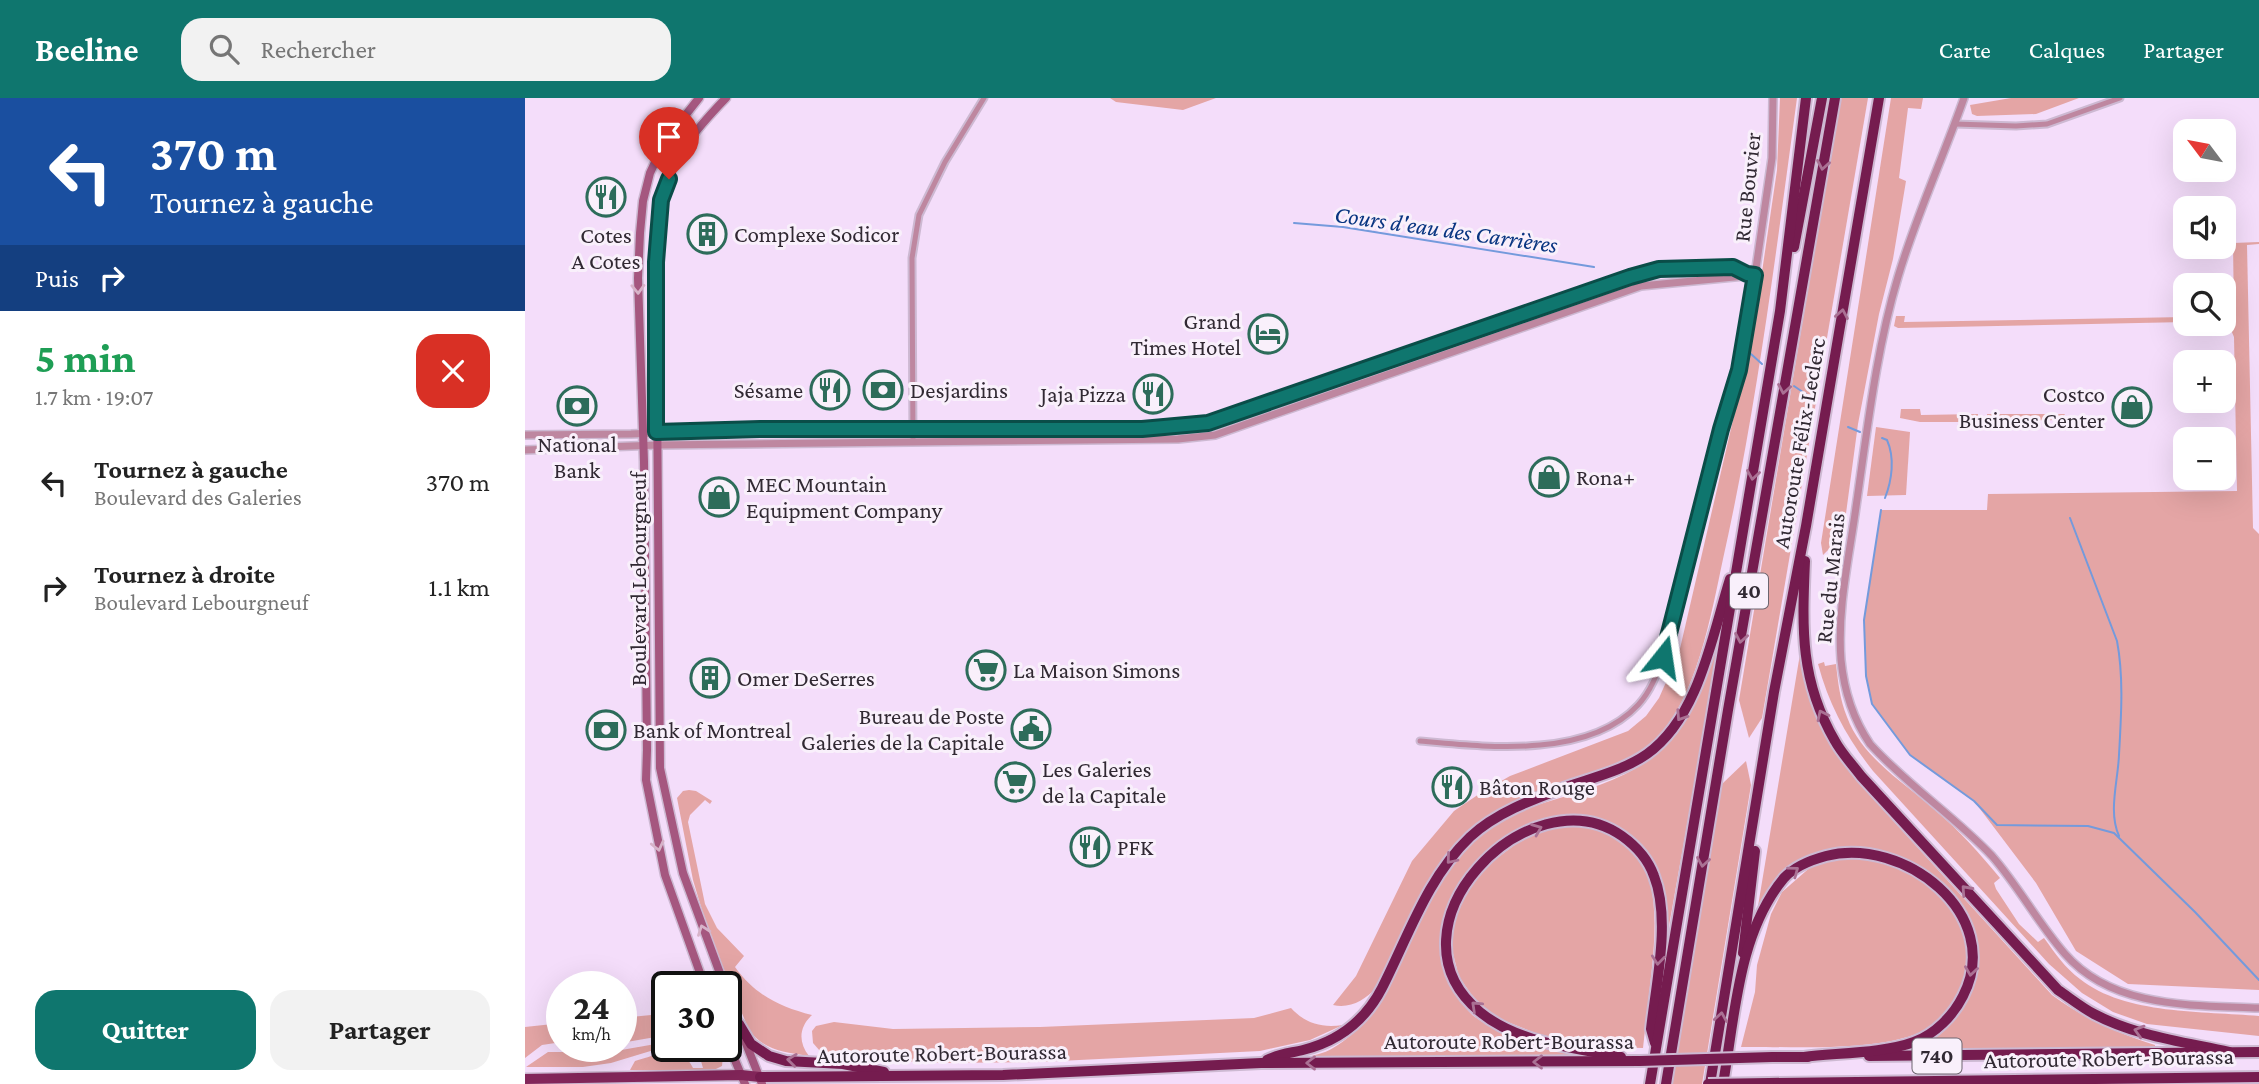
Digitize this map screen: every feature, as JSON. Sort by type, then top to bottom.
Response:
[{"type":"highway","points":[[1650,1084],[1780,311],[1806,98]]},
{"type":"highway","points":[[1780,311],[1822,98]]},
{"type":"highway","name":"Autoroute Félix-Leclerc","points":[[1666,1084],[1835,98]]},
{"type":"highway","name":"Autoroute Félix-Leclerc","points":[[1709,1084],[1774,692],[1806,526],[1879,98]]},
{"type":"highway","points":[[1806,526],[1803,607],[1807,673],[1815,701],[1836,743],[1861,776],[2058,990],[2092,1013],[2115,1023],[2140,1032],[2229,1052]]},
{"type":"highway","points":[[1261,1063],[1274,1056],[1325,1043],[1342,1035],[1357,1023],[1374,1004],[1383,988],[1435,880],[1470,837],[1501,815],[1634,761],[1664,739],[1691,699],[1743,536]]},
{"type":"highway","points":[[1742,973],[1742,953],[1774,692]]},
{"type":"highway","points":[[1607,1058],[1537,1040],[1493,1020],[1480,1012],[1465,996],[1448,964],[1447,923],[1464,886],[1488,859],[1504,846],[1521,835],[1555,822],[1590,821],[1613,830],[1633,843],[1654,874],[1658,888],[1661,927],[1651,1029],[1656,1049]]},
{"type":"highway","points":[[1723,1084],[1742,973],[1755,928],[1770,897],[1787,875],[1809,860],[1836,853],[1860,853],[1881,856],[1906,865],[1931,880],[1952,901],[1968,925],[1974,954],[1970,984],[1957,1009],[1939,1028],[1914,1042],[1879,1049],[1804,1057]]},
{"type":"highway","points":[[742,1029],[751,1044],[769,1056],[786,1060],[843,1064],[908,1077]]},
{"type":"highway","name":"Autoroute Robert-Bourassa","points":[[761,1081],[1003,1075],[1261,1063],[1607,1058],[1640,1061],[2259,1052]]},
{"type":"highway","name":"Autoroute Robert-Bourassa","points":[[1709,1084],[2259,1077]]},
{"type":"highway","points":[[525,1079],[761,1081]]},
{"type":"highway","points":[[2139,1084],[2167,1079]]},
{"type":"main road","name":"Boulevard Lebourgneuf","points":[[699,98],[665,141],[650,173],[643,201],[638,278],[646,630],[646,780],[665,875],[699,971]]},
{"type":"main road","name":"Boulevard Lebourgneuf","points":[[718,971],[683,873],[661,780],[658,744],[656,262],[661,200],[675,160],[697,128],[726,98]]},
{"type":"main road","name":"Boulevard Lebourgneuf","points":[[742,1032],[761,1081]]},
{"type":"main road","points":[[736,1062],[743,1079]]},
{"type":"street","points":[[913,442],[912,258],[919,215],[945,162],[984,98]]},
{"type":"street","name":"Rue Bouvier","points":[[1420,741],[1495,748],[1549,744],[1599,731],[1616,723],[1639,704],[1648,692],[1663,657],[1721,429],[1733,396],[1772,158],[1773,98]]},
{"type":"street","name":"Rue du Marais","points":[[1964,98],[1918,214],[1896,282],[1869,420],[1840,627],[1841,662],[1846,691],[1856,722],[1883,759],[1991,855],[2065,954],[2088,975],[2119,992],[2143,998],[2259,1008]]},
{"type":"street","points":[[1955,124],[2046,124],[2120,98]]},
{"type":"street","points":[[525,435],[913,429],[1142,429],[1208,423],[1659,269],[1733,267],[1751,275]]},
{"type":"street","points":[[525,450],[658,445],[1178,439],[1215,435],[1641,286],[1751,275]]},
{"type":"shaded area","points":[[1110,98],[1216,98],[1183,110],[1116,102]]},
{"type":"shaded area","points":[[1780,98],[1797,98],[1756,387],[1713,605],[1700,655],[1682,702],[1655,740],[1642,750],[1606,767],[1510,803],[1482,820],[1459,840],[1427,884],[1376,988],[1357,1002],[1345,1006],[1333,1005],[1356,976],[1412,861],[1454,811],[1510,776],[1628,731],[1646,716],[1659,698],[1679,653],[1740,390],[1762,272],[1777,170]]},
{"type":"shaded area","points":[[1840,98],[1868,98],[1762,718],[1749,738],[1739,700]]},
{"type":"shaded area","points":[[1891,98],[1923,98],[1921,109],[1908,108],[1899,178],[1906,181],[1893,259],[1879,314],[1858,424],[1838,573],[1832,546],[1823,555],[1821,543]]},
{"type":"shaded area","points":[[2011,98],[2079,98],[2036,114],[1972,114],[1970,105]]},
{"type":"shaded area","points":[[2259,242],[2247,245],[2253,528],[2259,534],[2259,990],[2128,984],[2076,951],[2036,883],[1974,801],[1910,755],[1872,704],[1866,676],[1864,620],[1881,510],[1987,510],[1988,494],[2237,491],[2236,350],[2234,336],[2236,336],[2236,273],[2233,273],[2233,259],[2236,259],[2236,243]]},
{"type":"shaded area","points":[[1896,316],[1905,316],[1904,322],[2173,317],[2173,322],[1894,326]]},
{"type":"shaded area","points":[[1901,409],[1920,409],[1921,415],[1978,414],[1978,418],[1973,422],[1920,422],[1900,418]]},
{"type":"shaded area","points":[[1987,414],[2065,414],[2061,420],[1992,421],[1987,419]]},
{"type":"shaded area","points":[[1876,427],[1910,432],[1906,495],[1867,496]]},
{"type":"shaded area","points":[[1724,618],[1667,937],[1659,875],[1651,859],[1630,837],[1607,823],[1587,817],[1560,818],[1533,825],[1508,837],[1485,854],[1465,875],[1451,899],[1442,925],[1443,962],[1458,997],[1475,1017],[1510,1035],[1573,1056],[1303,1059],[1333,1048],[1363,1023],[1386,990],[1438,882],[1473,842],[1510,815],[1625,774],[1657,753],[1671,739],[1697,698]]},
{"type":"shaded area","points":[[1800,654],[1814,705],[1837,751],[1856,780],[2052,995],[2089,1018],[2155,1045],[2155,1048],[1893,1053],[1924,1043],[1939,1034],[1959,1013],[1970,993],[1977,958],[1971,926],[1955,898],[1931,875],[1901,859],[1867,850],[1833,850],[1793,863],[1776,879],[1758,906]]},
{"type":"shaded area","points":[[1824,662],[1825,666],[1836,664],[1845,711],[1863,745],[1885,769],[1945,819],[1969,843],[2000,878],[1994,883],[1996,889],[2019,924],[2038,942],[2044,938],[2075,975],[2098,991],[2142,1005],[2190,1012],[2259,1016],[2259,1036],[2147,1024],[2113,1012],[2082,993],[2049,964],[1873,771],[1833,707],[1818,664]]},
{"type":"shaded area","points":[[1746,761],[1751,785],[1702,1084],[1672,1084],[1722,784]]},
{"type":"shaded area","points":[[683,791],[696,791],[712,801],[710,804],[705,800],[690,815],[688,822],[705,904],[717,928],[744,956],[735,967],[738,971],[724,971],[710,937],[693,880],[677,798]]},
{"type":"shaded area","points":[[1564,825],[1595,828],[1618,837],[1635,851],[1646,869],[1652,891],[1654,941],[1643,1048],[1600,1047],[1543,1036],[1500,1019],[1479,1005],[1459,977],[1449,938],[1458,903],[1489,864],[1516,844],[1535,834]]},
{"type":"shaded area","points":[[1834,857],[1886,863],[1902,869],[1917,877],[1944,900],[1954,914],[1966,946],[1963,980],[1956,998],[1949,1011],[1935,1025],[1893,1041],[1841,1046],[1741,1047],[1755,992],[1757,965],[1771,914],[1782,892],[1814,864]]},
{"type":"shaded area","points":[[742,976],[769,998],[812,1015],[801,1035],[809,1056],[784,1052],[769,1046],[749,1030],[742,1013]]},
{"type":"shaded area","points":[[1291,1008],[1315,1024],[1343,1025],[1310,1040],[1260,1051],[1039,1062],[943,1063],[837,1058],[820,1051],[813,1043],[812,1031],[816,1026],[834,1022],[893,1029],[1040,1027],[1254,1018]]},
{"type":"shaded area","points":[[651,1015],[651,1038],[637,1040],[637,1016]]},
{"type":"shaded area","points":[[546,1025],[546,1044],[525,1058],[525,1027]]},
{"type":"shaded area","points":[[651,1045],[651,1051],[637,1055],[637,1047]]},
{"type":"shaded area","points":[[546,1053],[546,1062],[614,1062],[583,1067],[526,1067]]},
{"type":"shaded area","points":[[651,1056],[651,1062],[689,1062],[693,1068],[703,1068],[701,1062],[722,1062],[722,1066],[712,1071],[630,1070],[634,1062]]},
{"type":"waterway","name":"Cours d'eau des Carrières","points":[[1294,223],[1343,227],[1594,267]]},
{"type":"waterway","name":"Cours d'eau des Carrières","points":[[1751,354],[1762,364]]},
{"type":"waterway","name":"Cours d'eau des Carrières","points":[[1794,386],[1810,397]]},
{"type":"waterway","name":"Cours d'eau des Carrières","points":[[1848,427],[1860,432]]},
{"type":"waterway","name":"Cours d'eau des Carrières","points":[[1882,438],[1887,440],[1892,462],[1885,498]]},
{"type":"waterway","name":"Cours d'eau des Carrières","points":[[1881,510],[1864,620],[1866,676],[1872,704],[1910,755],[1974,801],[1997,825],[2088,826],[2114,833],[2195,912],[2259,980]]},
{"type":"waterway","points":[[2070,518],[2117,641],[2121,712],[2114,817],[2119,836]]},
{"type":"place","name":"Cotes A Cotes","points":[[606,197]]},
{"type":"place","name":"Complexe Sodicor","points":[[707,234]]},
{"type":"place","name":"Grand Times Hotel","points":[[1268,334]]},
{"type":"place","name":"Sésame","points":[[830,390]]},
{"type":"place","name":"Desjardins","points":[[883,390]]},
{"type":"place","name":"Jaja Pizza","points":[[1153,394]]},
{"type":"place","name":"National Bank","points":[[577,406]]},
{"type":"place","name":"Costco Business Center","points":[[2132,407]]},
{"type":"place","name":"Rona+","points":[[1549,477]]},
{"type":"place","name":"MEC Mountain Equipment Company","points":[[719,497]]},
{"type":"place","name":"La Maison Simons","points":[[986,670]]},
{"type":"place","name":"Omer DeSerres","points":[[710,678]]},
{"type":"place","name":"Bureau de Poste Galeries de la Capitale","points":[[1031,729]]},
{"type":"place","name":"Bank of Montreal","points":[[606,730]]},
{"type":"place","name":"Les Galeries de la Capitale","points":[[1015,782]]},
{"type":"place","name":"Bâton Rouge","points":[[1452,787]]},
{"type":"place","name":"PFK","points":[[1090,847]]},
{"type":"route","points":[[669,179],[661,200],[656,262],[656,432],[760,429],[1142,429],[1208,423],[1566,298],[1659,269],[1733,267],[1755,275],[1733,396],[1721,429],[1663,657]]}]
